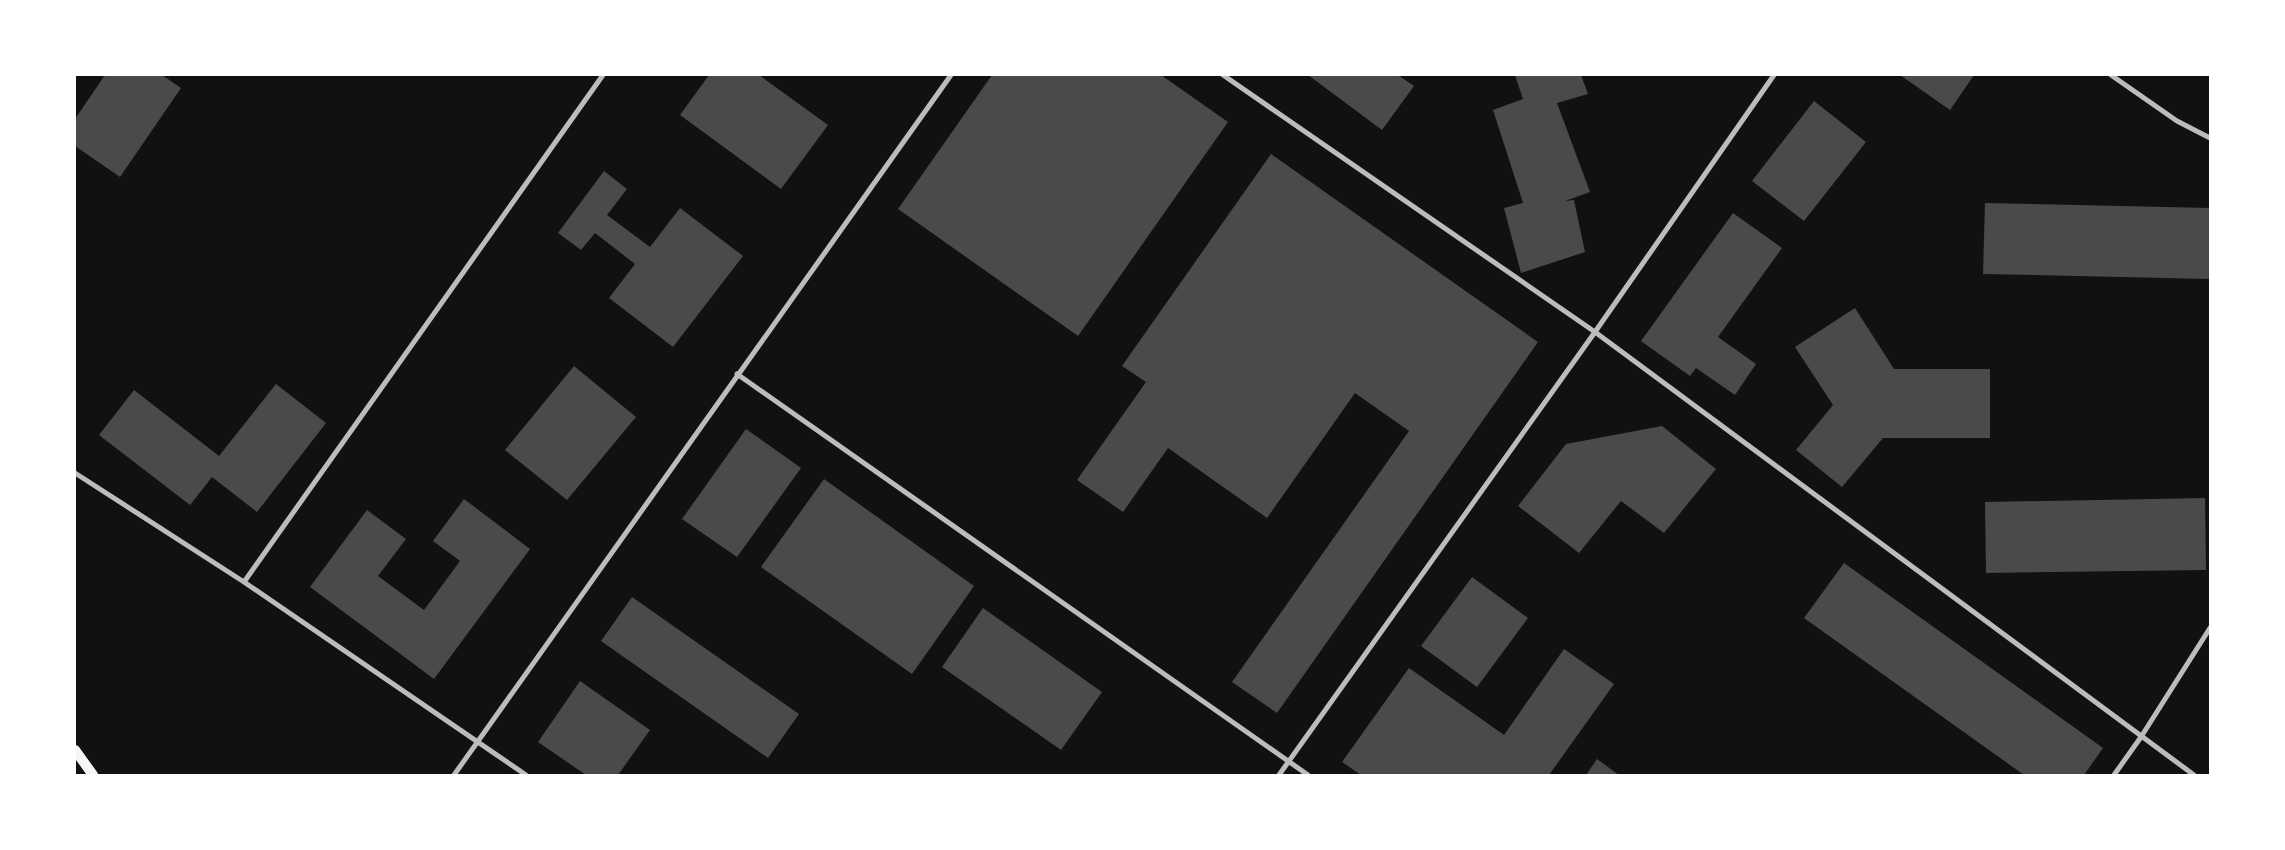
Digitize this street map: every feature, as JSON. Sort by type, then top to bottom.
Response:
[{"type":"main road","points":[[75,750],[93,775]]},
{"type":"street","points":[[244,582],[603,75]]},
{"type":"street","points":[[454,775],[951,75]]},
{"type":"street","points":[[1223,75],[1595,332],[2194,775]]},
{"type":"street","points":[[1279,775],[1595,332],[1774,75]]},
{"type":"street","points":[[2111,75],[2178,121],[2210,138]]},
{"type":"street","points":[[737,374],[1308,775]]},
{"type":"street","points":[[75,472],[244,582],[526,775]]},
{"type":"street","points":[[2114,775],[2141,737],[2210,628]]},
{"type":"building","points":[[105,75],[162,75],[181,88],[120,177],[75,146],[75,119]]},
{"type":"building","points":[[709,75],[759,75],[828,125],[781,189],[680,115]]},
{"type":"building","points":[[992,75],[1161,75],[1228,122],[1078,336],[898,209]]},
{"type":"building","points":[[1308,75],[1398,75],[1414,86],[1382,130]]},
{"type":"building","points":[[1515,75],[1581,75],[1588,94],[1557,103],[1590,192],[1565,201],[1574,200],[1585,252],[1521,273],[1504,208],[1523,203],[1493,110],[1523,99]]},
{"type":"building","points":[[1900,75],[1974,75],[1950,110]]},
{"type":"building","points":[[1814,101],[1866,142],[1804,221],[1752,181]]},
{"type":"building","points":[[1271,154],[1538,342],[1277,713],[1232,682],[1409,431],[1355,393],[1267,518],[1168,448],[1123,512],[1077,480],[1146,382],[1122,366]]},
{"type":"building","points":[[604,171],[627,189],[607,215],[650,247],[680,208],[743,256],[673,347],[609,298],[635,264],[595,233],[581,250],[558,233]]},
{"type":"building","points":[[1985,203],[2210,208],[2210,279],[1983,274]]},
{"type":"building","points":[[1733,213],[1782,248],[1718,337],[1756,364],[1735,395],[1696,368],[1690,376],[1641,341]]},
{"type":"building","points":[[1855,308],[1894,369],[1990,369],[1990,438],[1883,438],[1842,487],[1796,450],[1833,405],[1795,347]]},
{"type":"building","points":[[574,366],[636,417],[567,500],[505,450]]},
{"type":"building","points":[[276,384],[326,423],[257,512],[212,477],[190,505],[99,435],[134,390],[219,456]]},
{"type":"building","points":[[1662,426],[1716,469],[1664,533],[1621,501],[1579,553],[1518,506],[1566,444]]},
{"type":"building","points":[[746,429],[801,468],[737,557],[682,519]]},
{"type":"building","points":[[824,479],[974,586],[912,674],[761,567]]},
{"type":"building","points":[[2205,498],[2206,570],[1986,573],[1985,502]]},
{"type":"building","points":[[464,499],[530,549],[434,679],[310,587],[367,510],[406,539],[378,576],[424,610],[460,561],[433,541]]},
{"type":"building","points":[[1844,563],[2103,748],[2084,775],[2024,775],[1804,618]]},
{"type":"building","points":[[1472,577],[1528,618],[1477,687],[1421,646]]},
{"type":"building","points":[[632,597],[799,714],[768,758],[601,641]]},
{"type":"building","points":[[983,608],[1102,692],[1061,750],[942,667]]},
{"type":"building","points":[[1564,649],[1614,684],[1549,775],[1361,775],[1342,762],[1409,668],[1504,735]]},
{"type":"building","points":[[580,681],[650,730],[618,775],[586,775],[538,742]]},
{"type":"building","points":[[1597,759],[1619,775],[1586,775]]}]
